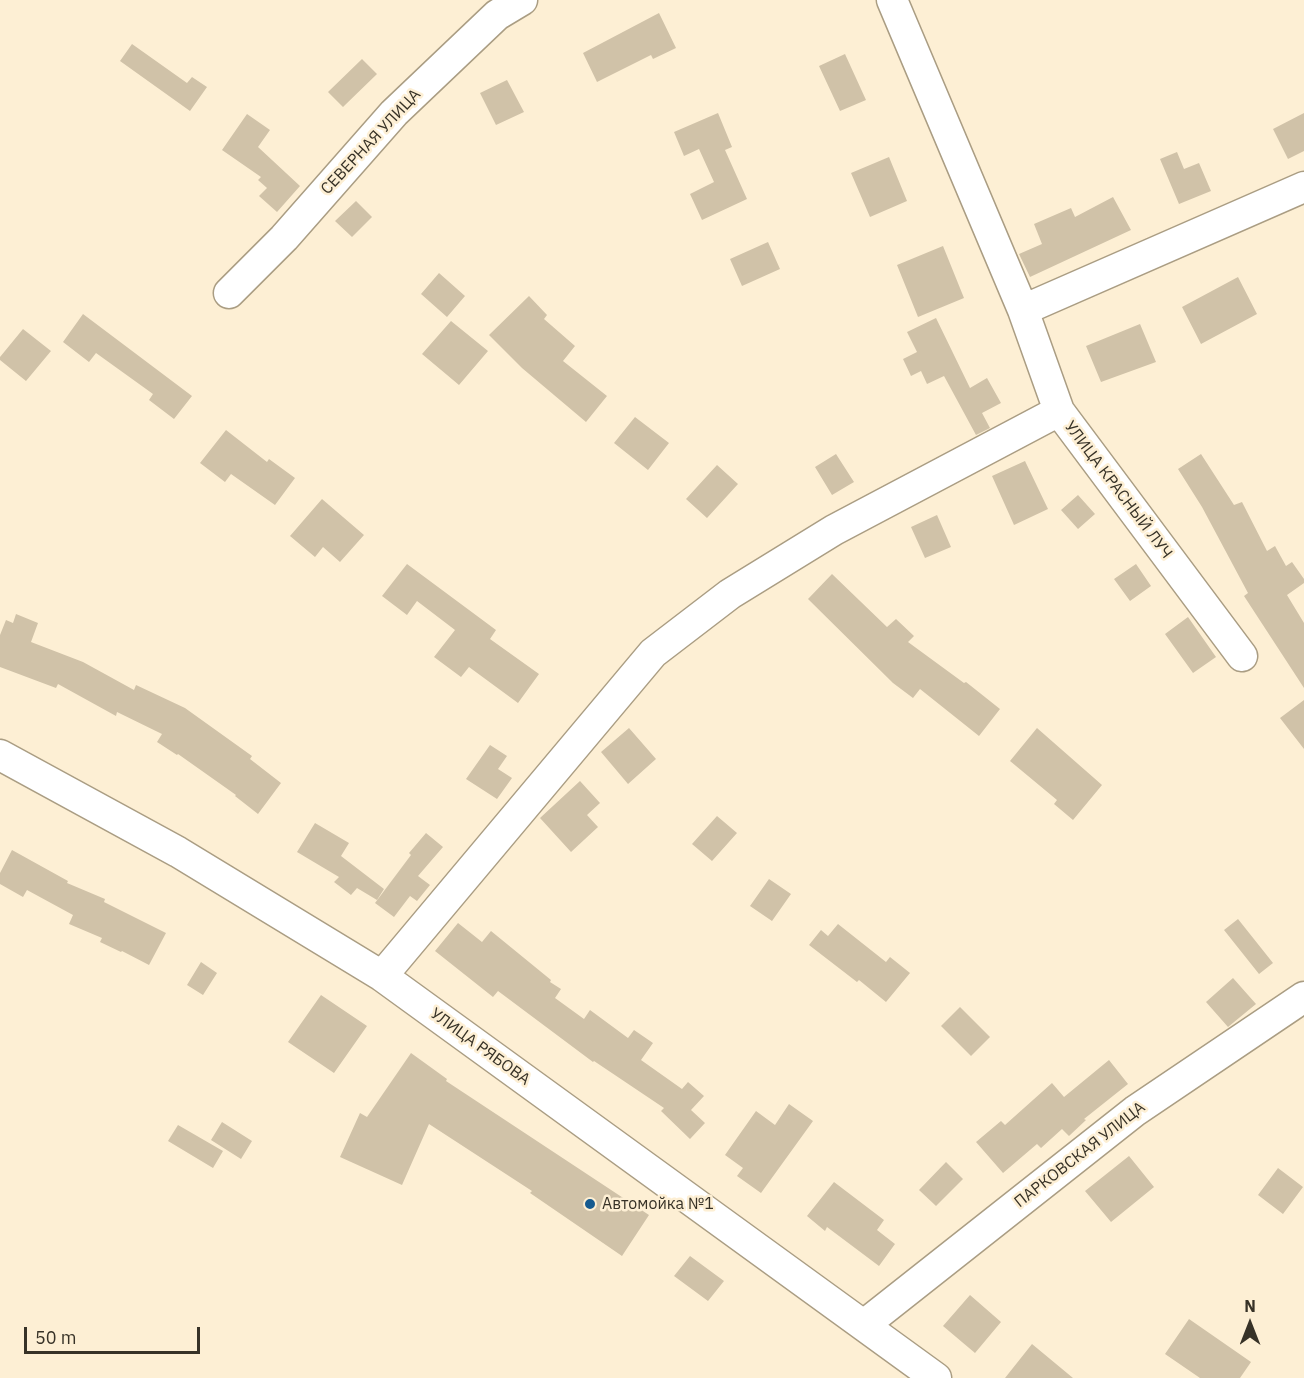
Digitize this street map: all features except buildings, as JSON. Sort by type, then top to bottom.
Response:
[{"type":"street","name":"СЕВЕРНАЯ УЛИЦА","points":[[229,293],[284,238],[394,112],[497,15],[522,0]]},
{"type":"street","name":"УЛИЦА КРАСНЫЙ ЛУЧ","points":[[892,0],[1023,310],[1059,411],[1242,656]]},
{"type":"street","points":[[1023,310],[1304,187]]},
{"type":"street","points":[[382,976],[653,653],[730,594],[834,530],[1059,411]]},
{"type":"street","name":"УЛИЦА РЯБОВА","points":[[0,755],[178,852],[382,976],[936,1378]]},
{"type":"street","name":"ПАРКОВСКАЯ УЛИЦА","points":[[864,1325],[1135,1111],[1302,1002]]},
{"type":"place","name":"Автомойка №1","points":[[590,1204]]}]
